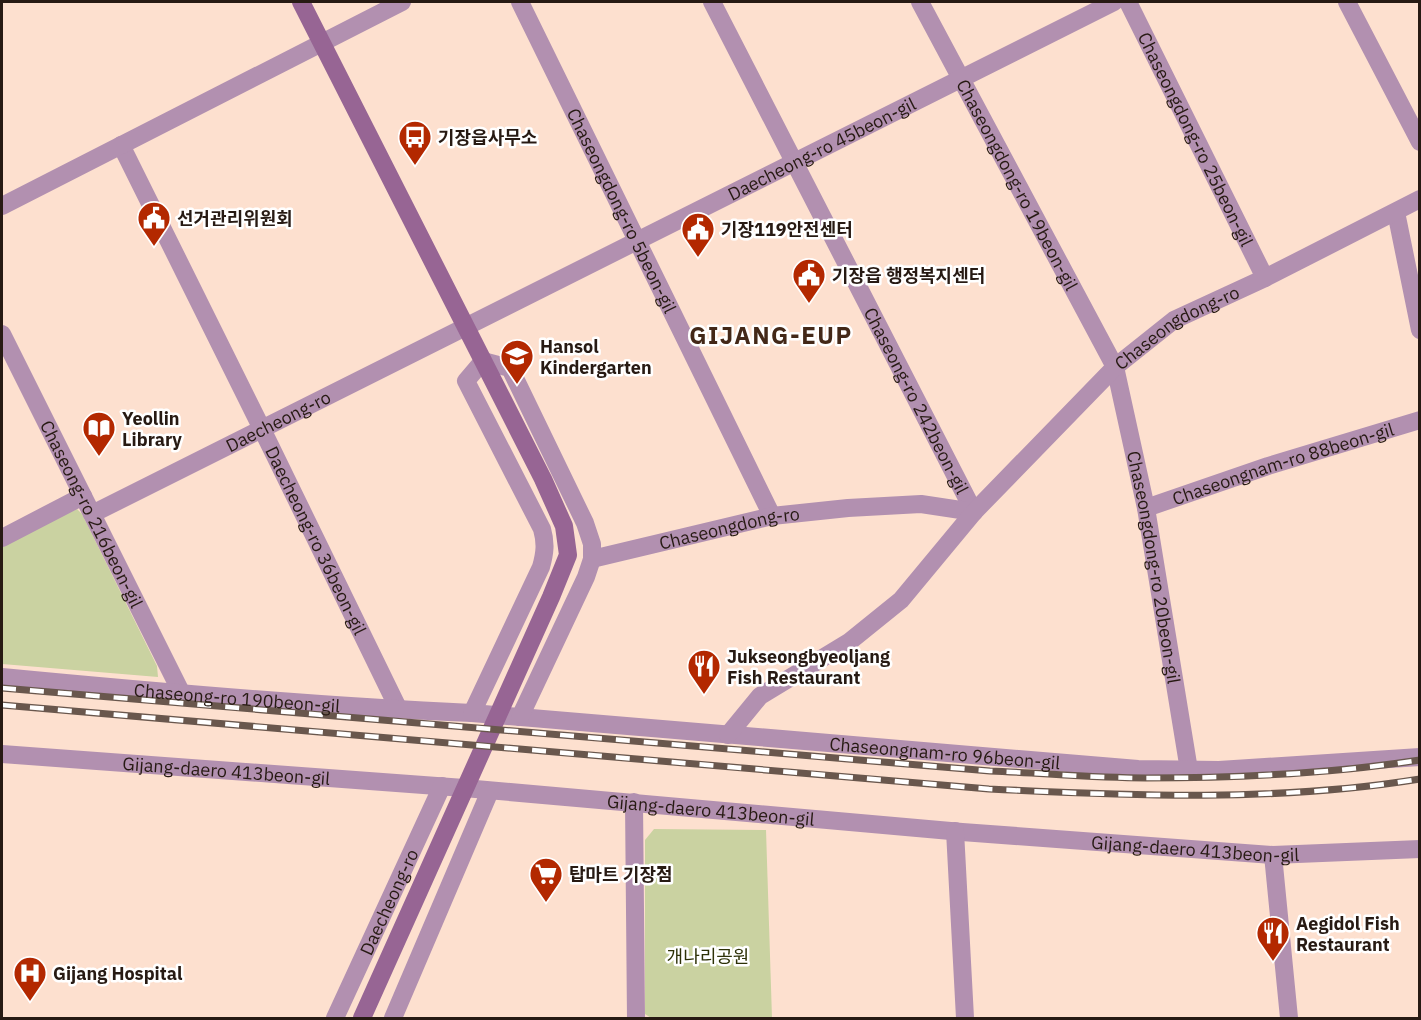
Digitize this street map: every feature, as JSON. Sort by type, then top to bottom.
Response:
[{"type":"main road","points":[[301,2],[543,479],[564,526],[568,555],[362,1018]]},
{"type":"street","points":[[2,206],[402,2]]},
{"type":"street","name":"Chaseongdong-ro 5beon-gil","points":[[520,2],[772,516]]},
{"type":"street","name":"Chaseong-ro 242beon-gil","points":[[712,2],[974,512]]},
{"type":"street","name":"Chaseongdong-ro 19beon-gil","points":[[920,2],[1115,367]]},
{"type":"street","name":"Daecheong-ro 45beon-gil","points":[[465,326],[1114,2]]},
{"type":"street","name":"Chaseongdong-ro 25beon-gil","points":[[1128,2],[1265,278]]},
{"type":"street","points":[[1347,2],[1419,142]]},
{"type":"street","name":"Daecheong-ro 36beon-gil","points":[[121,145],[399,710]]},
{"type":"street","name":"Chaseongdong-ro","points":[[728,735],[760,696],[849,642],[901,600],[974,512],[1115,367],[1174,320],[1265,278],[1419,199]]},
{"type":"street","points":[[1396,212],[1419,330]]},
{"type":"street","name":"Daecheong-ro","points":[[92,514],[465,326]]},
{"type":"street","name":"Chaseong-ro 216beon-gil","points":[[2,334],[182,694]]},
{"type":"street","points":[[472,713],[541,567],[545,552],[542,529],[466,381],[483,361],[510,368],[585,523],[592,544],[592,559],[520,717]]},
{"type":"street","name":"Chaseongdong-ro 20beon-gil","points":[[1115,367],[1146,507],[1189,770]]},
{"type":"street","name":"Chaseongnam-ro 88beon-gil","points":[[1146,507],[1268,466],[1419,420]]},
{"type":"street","points":[[2,538],[83,496]]},
{"type":"street","name":"Chaseongdong-ro","points":[[592,559],[772,516],[848,508],[921,504],[974,512]]},
{"type":"street","name":"Chaseong-ro 190beon-gil","points":[[2,677],[182,694],[472,713]]},
{"type":"street","name":"Chaseongnam-ro 96beon-gil","points":[[472,713],[1138,769],[1219,770],[1419,757]]},
{"type":"street","name":"Gijang-daero 413beon-gil","points":[[2,754],[442,786],[955,831],[1273,855],[1419,849]]},
{"type":"street","name":"Daecheong-ro","points":[[336,1018],[442,786]]},
{"type":"street","points":[[393,1018],[490,791]]},
{"type":"street","points":[[634,802],[636,1018]]},
{"type":"street","points":[[955,831],[965,1018]]},
{"type":"street","points":[[1273,855],[1289,1018]]},
{"type":"green space","points":[[77,509],[82,514],[157,666],[158,677],[2,664],[2,542]]},
{"type":"green space","name":"개나리공원","points":[[654,829],[766,830],[772,1018],[651,1018],[645,1014],[645,840]]},
{"type":"railway","points":[[2,688],[990,771],[1088,776],[1146,778],[1249,776],[1352,769],[1420,760]]},
{"type":"railway","points":[[2,705],[989,789],[1097,794],[1258,794],[1312,791],[1420,779]]},
{"type":"place","name":"기장읍사무소","points":[[415,166]]},
{"type":"place","name":"선거관리위원회","points":[[154,247]]},
{"type":"place","name":"기장119안전센터","points":[[698,258]]},
{"type":"place","name":"기장읍 행정복지센터","points":[[809,304]]},
{"type":"place","name":"Hansol Kindergarten","points":[[517,385]]},
{"type":"place","name":"Yeollin Library","points":[[99,457]]},
{"type":"place","name":"Jukseongbyeoljang Fish Restaurant","points":[[704,695]]},
{"type":"place","name":"탑마트 기장점","points":[[546,903]]},
{"type":"place","name":"Aegidol Fish Restaurant","points":[[1273,962]]},
{"type":"place","name":"Gijang Hospital","points":[[30,1002]]},
{"type":"district","name":"GIJANG-EUP","points":[[771,335]]}]
